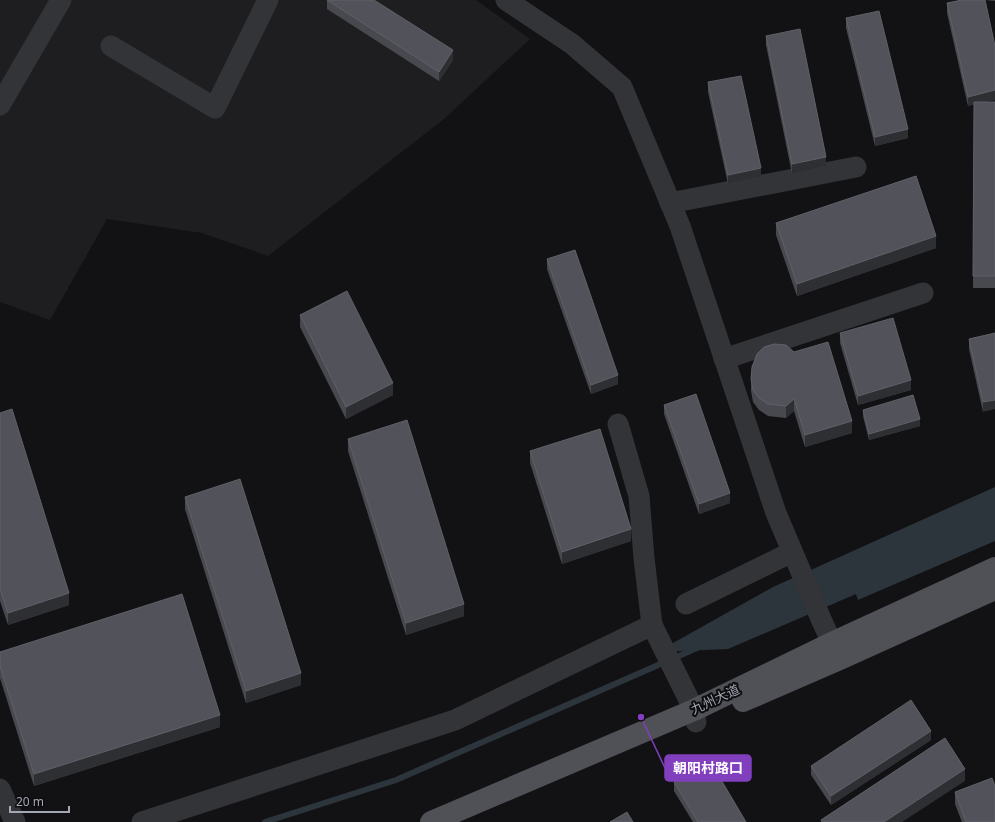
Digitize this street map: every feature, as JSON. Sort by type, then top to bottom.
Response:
[{"type":"main road","name":"九州大道","points":[[431,822],[695,716],[836,651],[995,568]]},
{"type":"main road","points":[[836,651],[995,589]]},
{"type":"main road","points":[[467,822],[695,716]]},
{"type":"street","points":[[0,105],[61,0]]},
{"type":"street","points":[[111,46],[215,108],[268,0]]},
{"type":"street","points":[[506,0],[572,44],[622,87],[680,226],[776,513],[821,620],[836,651]]},
{"type":"street","points":[[670,203],[856,167]]},
{"type":"street","points":[[724,359],[923,293]]},
{"type":"street","points":[[618,424],[639,496],[644,558],[652,625],[695,716]]},
{"type":"street","points":[[686,604],[792,552]]},
{"type":"street","points":[[142,822],[454,720],[652,625]]},
{"type":"street","points":[[0,789],[15,822]]},
{"type":"shaded area","points":[[0,0],[476,0],[530,39],[444,119],[268,256],[202,233],[107,219],[50,320],[0,302]]},
{"type":"shaded area","points":[[995,487],[995,541],[858,600],[856,594],[728,649],[657,652],[773,587]]},
{"type":"building","points":[[327,0],[374,0],[453,50],[439,72]]},
{"type":"building","points":[[962,0],[985,0],[995,46],[995,90],[968,97],[947,3]]},
{"type":"building","points":[[879,11],[908,129],[875,137],[846,18]]},
{"type":"building","points":[[800,29],[826,157],[792,164],[766,36]]},
{"type":"building","points":[[741,76],[761,168],[728,175],[708,82]]},
{"type":"building","points":[[974,102],[995,102],[995,276],[973,276]]},
{"type":"building","points":[[916,176],[936,236],[797,284],[776,223]]},
{"type":"building","points":[[575,250],[618,375],[591,385],[547,259]]},
{"type":"building","points":[[347,291],[393,383],[346,407],[300,315]]},
{"type":"building","points":[[893,318],[911,380],[858,396],[840,333]]},
{"type":"building","points":[[995,333],[995,400],[983,402],[969,339]]},
{"type":"building","points":[[828,342],[852,421],[805,435],[794,399],[786,406],[768,404],[759,398],[753,390],[751,379],[752,367],[757,354],[764,347],[774,344],[786,345],[794,352]]},
{"type":"building","points":[[696,394],[730,493],[699,504],[664,405]]},
{"type":"building","points":[[913,395],[920,419],[869,434],[863,410]]},
{"type":"building","points":[[12,409],[69,593],[8,613],[0,589],[0,413]]},
{"type":"building","points":[[407,420],[464,604],[406,623],[348,439]]},
{"type":"building","points":[[600,429],[631,529],[562,552],[530,451]]},
{"type":"building","points":[[240,479],[301,673],[246,691],[185,497]]},
{"type":"building","points":[[182,594],[220,715],[34,774],[0,666],[0,652]]},
{"type":"building","points":[[911,700],[931,731],[831,796],[811,766]]},
{"type":"building","points":[[945,738],[965,769],[884,822],[822,822],[821,820]]},
{"type":"building","points":[[710,761],[746,822],[698,822],[674,782]]},
{"type":"building","points":[[992,778],[995,786],[995,822],[966,822],[955,792]]},
{"type":"building","points":[[627,812],[633,822],[610,822]]},
{"type":"waterway","points":[[265,822],[396,780],[697,648]]},
{"type":"place","name":"朝阳村路口","points":[[641,717]]}]
